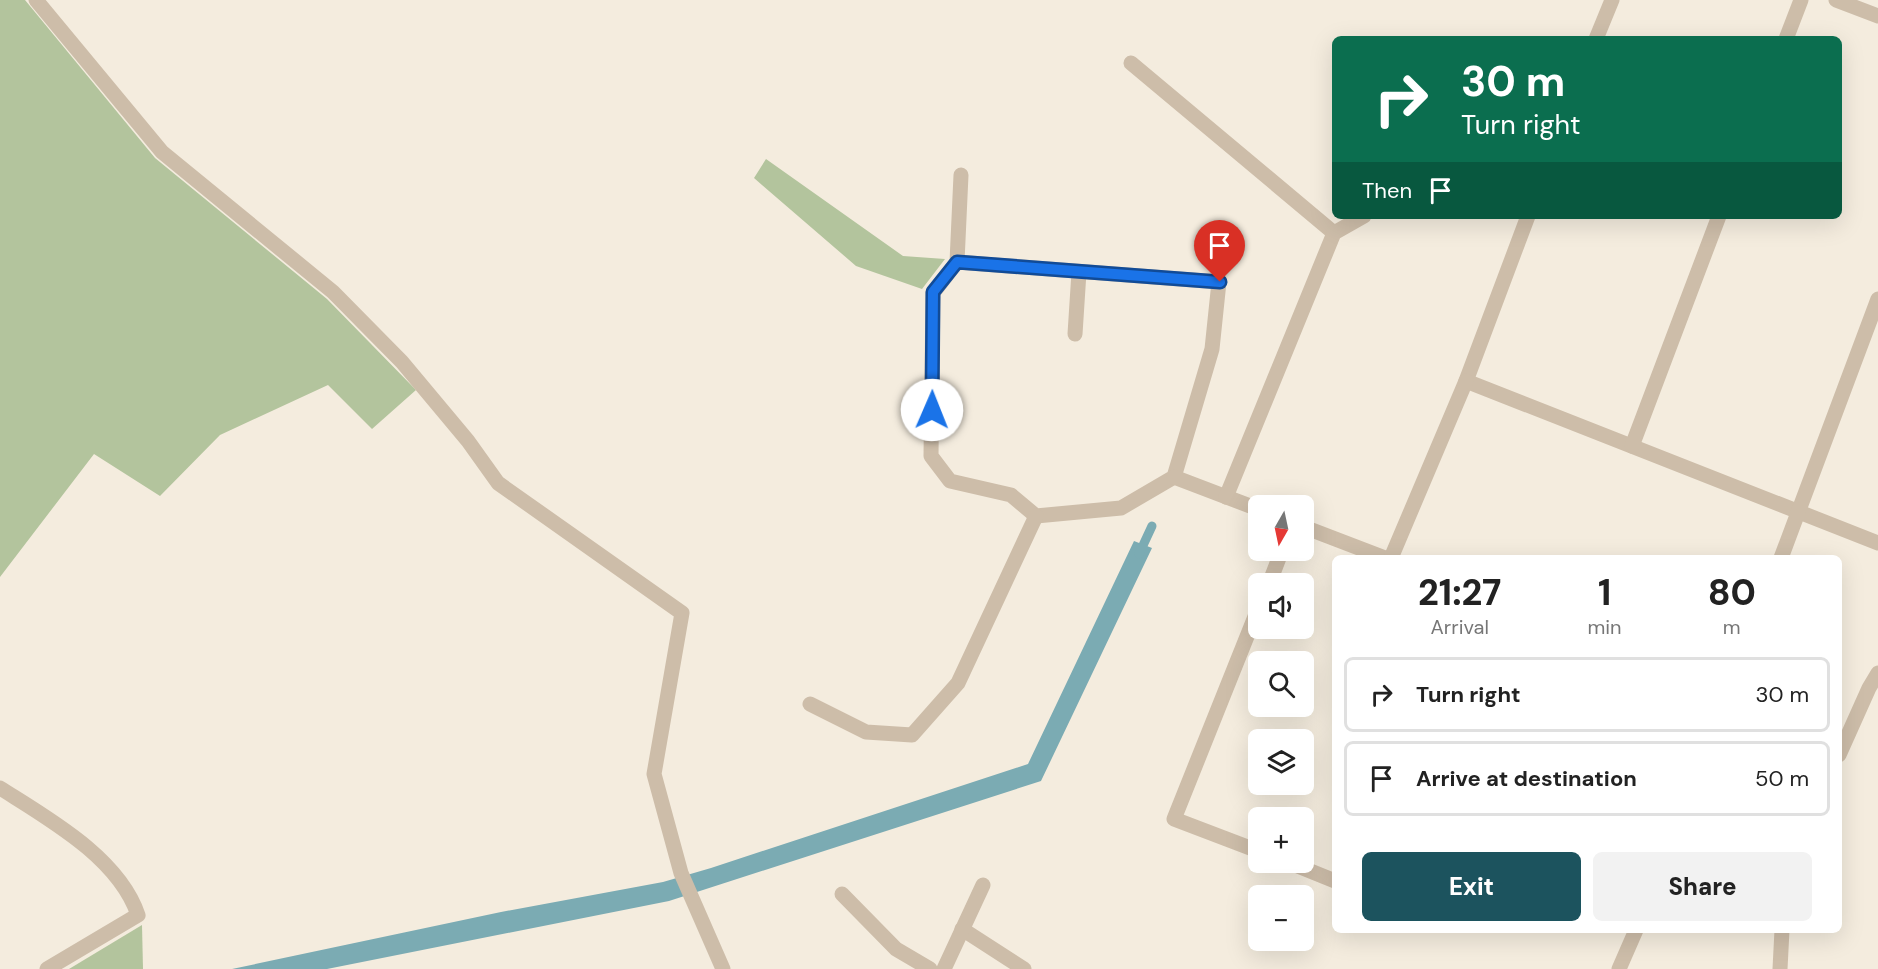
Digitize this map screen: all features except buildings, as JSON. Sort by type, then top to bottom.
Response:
[{"type":"street","points":[[36,0],[162,152],[333,292],[402,362],[468,441],[498,483],[682,614],[654,774],[681,873],[723,969]]},
{"type":"street","points":[[1597,36],[1611,0]]},
{"type":"street","points":[[1787,36],[1801,0]]},
{"type":"street","points":[[1836,0],[1878,16]]},
{"type":"street","points":[[1131,63],[1334,233]]},
{"type":"street","points":[[957,262],[1220,282],[1212,349],[1174,477],[1121,508],[1036,516],[1011,495],[950,482],[931,456],[933,292],[957,262],[961,175]]},
{"type":"street","points":[[1226,497],[1334,233],[1359,219]]},
{"type":"street","points":[[1391,555],[1466,381],[1527,219]]},
{"type":"street","points":[[1632,446],[1718,219]]},
{"type":"street","points":[[1074,334],[1079,272]]},
{"type":"street","points":[[1782,555],[1878,298]]},
{"type":"street","points":[[1466,381],[1878,543]]},
{"type":"street","points":[[1174,477],[1248,506]]},
{"type":"street","points":[[810,704],[866,732],[912,735],[958,683],[1036,516]]},
{"type":"street","points":[[1314,531],[1377,555]]},
{"type":"street","points":[[1248,634],[1174,819],[1248,847]]},
{"type":"street","points":[[1842,749],[1873,690],[1878,673]]},
{"type":"street","points":[[0,788],[89,848],[131,895],[138,915],[47,969]]},
{"type":"street","points":[[1314,872],[1332,879]]},
{"type":"street","points":[[944,969],[983,885]]},
{"type":"street","points":[[842,894],[896,949],[930,969]]},
{"type":"street","points":[[962,929],[1024,969]]},
{"type":"street","points":[[1619,969],[1635,933]]},
{"type":"street","points":[[1780,969],[1782,933]]},
{"type":"green space","points":[[0,0],[25,0],[155,158],[327,299],[416,390],[372,429],[328,385],[220,435],[160,496],[94,454],[0,577]]},
{"type":"green space","points":[[766,159],[903,256],[945,259],[922,289],[856,266],[754,178]]},
{"type":"green space","points":[[142,925],[143,969],[69,969]]},
{"type":"water","points":[[1134,541],[1152,548],[1041,781],[669,901],[327,969],[232,969],[501,912],[663,882],[1028,764]]},
{"type":"waterway","points":[[1139,554],[1152,526]]},
{"type":"route","points":[[932,410],[933,292],[957,262],[1220,282]]}]
